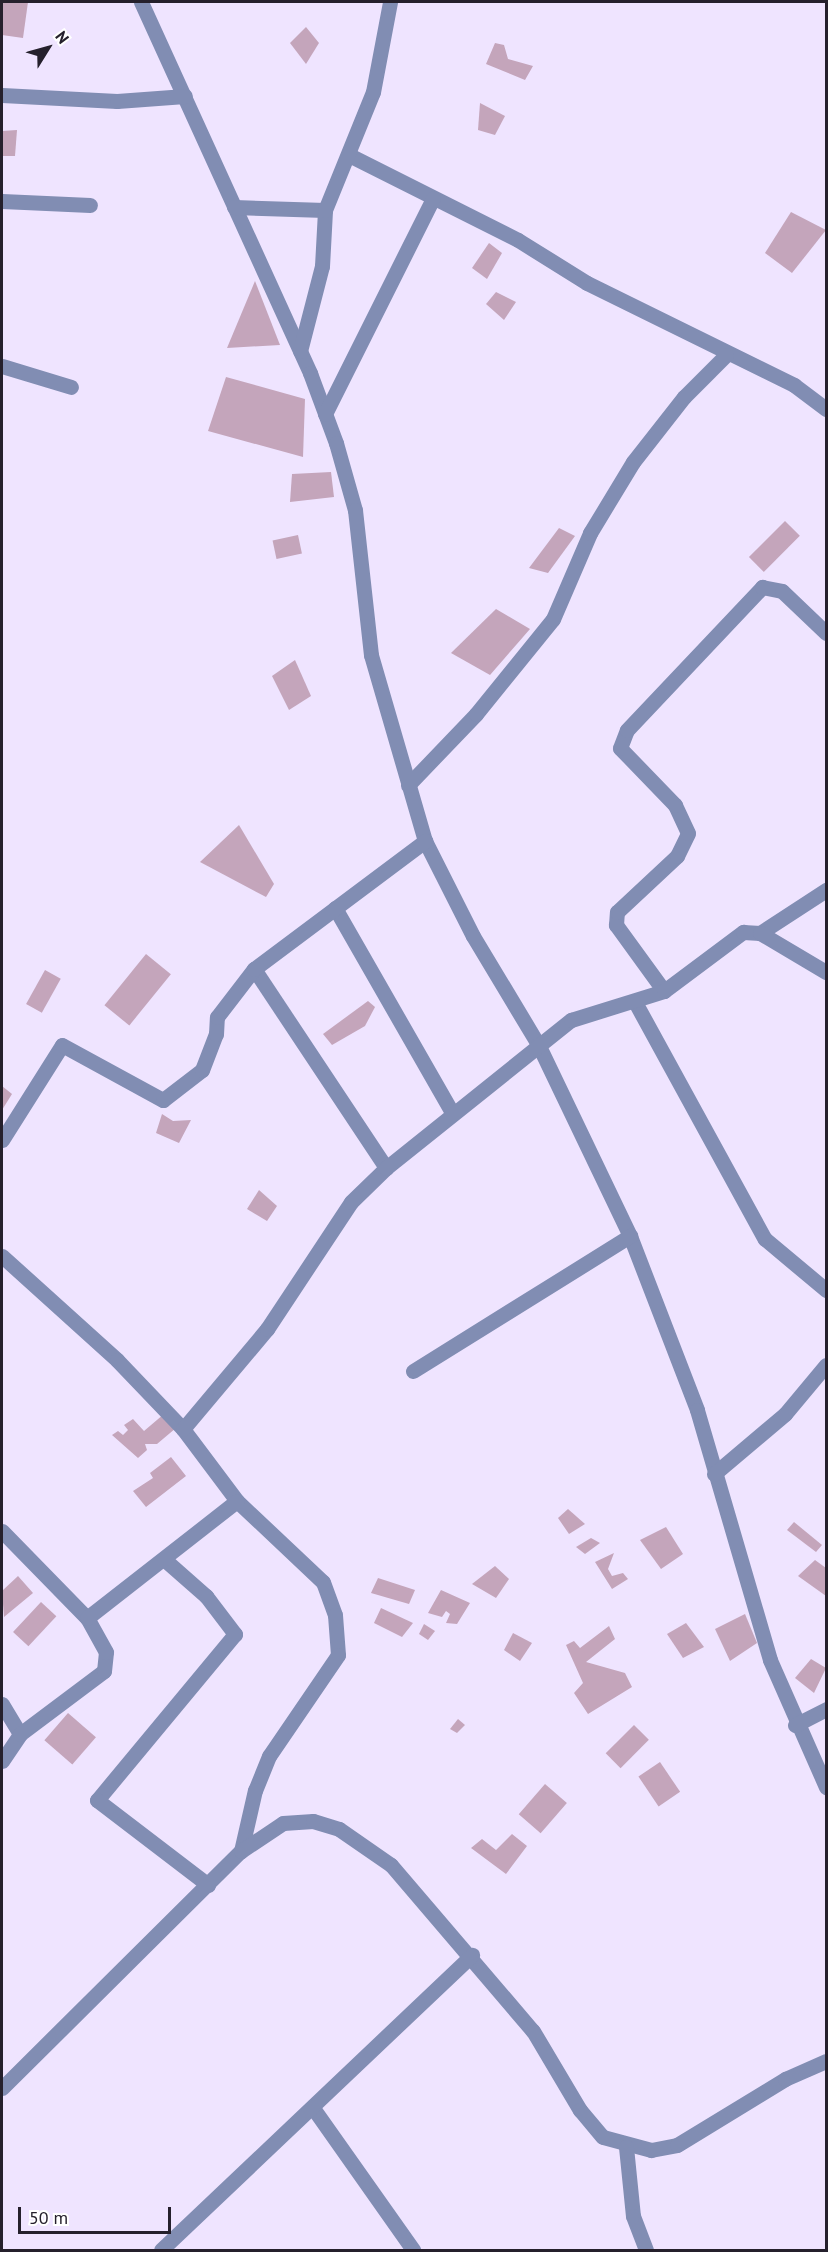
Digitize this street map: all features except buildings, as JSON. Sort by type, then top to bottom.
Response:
[{"type":"street","points":[[141,2],[300,351],[325,414],[355,510],[371,655],[425,842],[473,936],[538,1044],[630,1236],[680,1360],[770,1660],[795,1725],[819,1756],[826,1787]]},
{"type":"street","points":[[300,351],[322,266],[325,210],[373,92],[390,2]]},
{"type":"street","points":[[2,95],[117,101],[185,96]]},
{"type":"street","points":[[349,155],[726,355],[794,385],[826,409]]},
{"type":"street","points":[[325,414],[433,198]]},
{"type":"street","points":[[2,201],[90,205]]},
{"type":"street","points":[[234,207],[325,210]]},
{"type":"street","points":[[408,785],[476,714],[553,619],[590,533],[633,462],[684,397],[726,355]]},
{"type":"street","points":[[2,366],[71,387]]},
{"type":"street","points":[[664,991],[616,925],[617,912],[677,856],[688,833],[675,805],[620,748],[627,730],[762,587],[782,591],[826,633]]},
{"type":"street","points":[[2,1140],[52,1055],[63,1045],[163,1100],[202,1071],[216,1034],[216,1017],[254,969],[425,842]]},
{"type":"street","points":[[760,933],[826,890]]},
{"type":"street","points":[[335,908],[453,1114]]},
{"type":"street","points":[[183,1429],[267,1329],[302,1280],[326,1234],[386,1168],[538,1044],[571,1020],[635,1002],[664,991],[728,939],[743,932],[760,933],[826,972]]},
{"type":"street","points":[[254,969],[386,1168]]},
{"type":"street","points":[[635,1002],[765,1239],[826,1290]]},
{"type":"street","points":[[413,1371],[630,1236]]},
{"type":"street","points":[[2,1256],[117,1360],[183,1429],[237,1502],[323,1582],[335,1615],[338,1654],[269,1756],[255,1790],[241,1851]]},
{"type":"street","points":[[714,1474],[777,1421],[826,1365]]},
{"type":"street","points":[[87,1618],[165,1560],[237,1502]]},
{"type":"street","points":[[2,1531],[87,1618],[106,1652],[104,1671],[20,1734],[2,1761]]},
{"type":"street","points":[[165,1560],[206,1596],[234,1634],[97,1800],[208,1885]]},
{"type":"street","points":[[2,1704],[20,1734]]},
{"type":"street","points":[[795,1725],[826,1709]]},
{"type":"street","points":[[2,2088],[241,1851],[283,1823],[313,1821],[339,1829],[391,1865],[472,1955],[533,2031],[587,2120],[603,2137],[626,2147],[651,2150],[677,2145],[785,2079],[826,2061]]},
{"type":"street","points":[[161,2250],[472,1955]]},
{"type":"street","points":[[313,2108],[413,2250]]},
{"type":"street","points":[[626,2147],[633,2216],[646,2250]]}]
